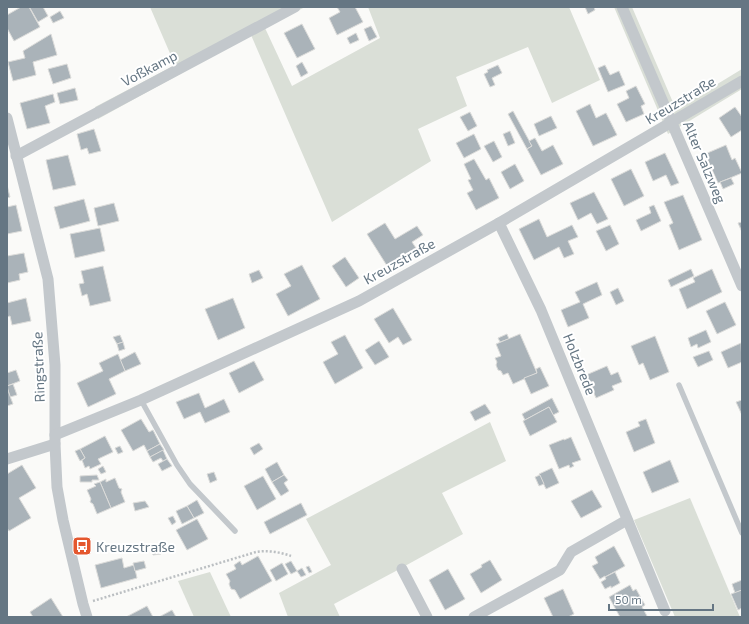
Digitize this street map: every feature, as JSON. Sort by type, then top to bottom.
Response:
[{"type":"street","name":"Voßkamp","points":[[16,156],[295,7]]},
{"type":"street","name":"Alter Salzweg","points":[[622,7],[742,286]]},
{"type":"street","name":"Kreuzstraße","points":[[7,459],[55,439],[359,301],[499,223],[742,81]]},
{"type":"street","name":"Ringstraße","points":[[7,118],[48,278],[55,365],[55,439],[58,487],[63,520],[87,617]]},
{"type":"street","name":"Holzbrede","points":[[499,223],[541,310],[665,611]]},
{"type":"street","points":[[474,617],[560,570],[571,552],[628,520]]},
{"type":"street","points":[[402,569],[427,617]]},
{"type":"lane","points":[[679,385],[742,533]]},
{"type":"lane","points":[[141,400],[177,465],[190,484],[235,530]]},
{"type":"path","points":[[83,604],[256,552],[272,552],[291,556]]},
{"type":"shaded area","points":[[150,7],[305,7],[265,28],[292,86],[380,38],[368,7],[569,7],[600,80],[552,103],[528,47],[456,77],[467,106],[418,129],[431,161],[332,222],[251,35],[98,119],[95,107],[175,65]]},
{"type":"shaded area","points":[[614,7],[632,7],[672,100],[678,106],[683,105],[742,69],[742,89],[668,134]]},
{"type":"shaded area","points":[[490,422],[506,461],[442,493],[463,534],[334,604],[340,617],[288,617],[279,593],[331,565],[306,519]]},
{"type":"shaded area","points":[[690,498],[740,617],[675,617],[634,520]]},
{"type":"shaded area","points":[[210,572],[231,617],[194,617],[178,581]]},
{"type":"building","points":[[21,7],[29,7],[40,27],[14,41],[7,28],[7,15]]},
{"type":"building","points":[[43,7],[48,16],[38,22],[30,8]]},
{"type":"building","points":[[337,7],[355,7],[363,22],[337,35],[329,18],[340,12]]},
{"type":"building","points":[[585,7],[594,7],[595,10],[588,14]]},
{"type":"building","points":[[60,11],[64,18],[53,23],[50,17]]},
{"type":"building","points":[[302,24],[315,49],[297,58],[284,33]]},
{"type":"building","points":[[371,26],[377,37],[369,41],[364,29]]},
{"type":"building","points":[[356,33],[359,40],[350,44],[347,38]]},
{"type":"building","points":[[51,34],[57,55],[33,62],[36,75],[13,81],[8,62],[25,58],[23,51]]},
{"type":"building","points":[[302,62],[308,73],[301,77],[296,66]]},
{"type":"building","points":[[67,64],[71,78],[53,84],[48,69]]},
{"type":"building","points":[[498,65],[502,73],[492,78],[495,85],[490,87],[484,74],[488,72],[487,70]]},
{"type":"building","points":[[605,65],[610,75],[619,71],[625,85],[608,92],[598,68]]},
{"type":"building","points":[[636,86],[645,104],[641,106],[644,114],[626,122],[617,104],[629,98],[626,91]]},
{"type":"building","points":[[75,88],[78,100],[60,104],[57,93]]},
{"type":"building","points":[[53,94],[55,102],[45,106],[50,123],[27,129],[20,103]]},
{"type":"building","points":[[590,104],[596,118],[606,113],[617,135],[593,146],[576,111]]},
{"type":"building","points":[[735,107],[742,117],[742,130],[731,137],[719,118]]},
{"type":"building","points":[[513,111],[532,146],[527,149],[508,114]]},
{"type":"building","points":[[470,112],[477,126],[468,131],[460,117]]},
{"type":"building","points":[[551,116],[557,128],[539,136],[534,124]]},
{"type":"building","points":[[94,129],[101,151],[89,154],[87,148],[81,150],[77,134]]},
{"type":"building","points":[[510,131],[515,143],[508,146],[503,134]]},
{"type":"building","points":[[474,134],[481,149],[464,158],[456,143]]},
{"type":"building","points":[[535,138],[542,151],[553,145],[563,164],[541,175],[527,149],[532,146],[529,141]]},
{"type":"building","points":[[494,141],[502,157],[493,162],[484,146]]},
{"type":"building","points":[[726,145],[732,160],[735,158],[742,173],[718,183],[705,154]]},
{"type":"building","points":[[665,153],[679,183],[671,186],[666,175],[653,181],[645,162]]},
{"type":"building","points":[[68,155],[76,185],[53,190],[46,160]]},
{"type":"building","points":[[474,159],[486,180],[489,178],[499,198],[476,210],[467,193],[473,190],[468,180],[471,179],[464,164]]},
{"type":"building","points":[[515,164],[524,181],[510,189],[501,172]]},
{"type":"building","points":[[631,169],[644,196],[624,206],[611,179]]},
{"type":"building","points":[[731,178],[734,184],[723,189],[720,182]]},
{"type":"building","points":[[7,185],[10,197],[7,198]]},
{"type":"building","points":[[594,192],[608,219],[597,224],[591,213],[578,220],[570,203]]},
{"type":"building","points":[[683,195],[702,240],[679,250],[669,225],[673,223],[664,202]]},
{"type":"building","points":[[84,199],[90,221],[60,229],[54,207]]},
{"type":"building","points":[[114,203],[119,221],[98,226],[94,208]]},
{"type":"building","points":[[16,205],[22,231],[7,234],[7,207]]},
{"type":"building","points":[[654,205],[661,221],[641,231],[636,220],[651,213],[649,207]]},
{"type":"building","points":[[539,219],[547,237],[572,225],[578,237],[568,241],[574,254],[564,258],[559,247],[534,260],[519,229]]},
{"type":"building","points":[[742,222],[742,232],[738,223]]},
{"type":"building","points":[[385,223],[395,239],[417,226],[423,235],[412,242],[418,251],[389,269],[367,234]]},
{"type":"building","points":[[610,225],[619,244],[606,251],[596,231]]},
{"type":"building","points":[[100,228],[105,251],[75,258],[70,234]]},
{"type":"building","points":[[24,253],[28,272],[19,274],[20,280],[7,283],[7,256]]},
{"type":"building","points":[[345,257],[359,278],[346,287],[332,266]]},
{"type":"building","points":[[302,265],[320,299],[288,316],[276,294],[291,286],[284,274]]},
{"type":"building","points":[[103,266],[111,301],[90,306],[87,294],[82,296],[79,284],[84,283],[81,271]]},
{"type":"building","points":[[691,269],[694,276],[671,287],[668,280]]},
{"type":"building","points":[[712,269],[722,292],[687,309],[679,289],[695,282],[693,278]]},
{"type":"building","points":[[259,270],[263,278],[252,283],[249,274]]},
{"type":"building","points":[[597,282],[602,295],[583,304],[589,318],[568,327],[561,310],[580,302],[575,292]]},
{"type":"building","points":[[618,288],[624,301],[616,305],[610,292]]},
{"type":"building","points":[[26,298],[31,321],[12,325],[10,316],[7,317],[7,303]]},
{"type":"building","points":[[233,298],[245,328],[218,340],[205,309]]},
{"type":"building","points":[[725,302],[736,325],[717,334],[706,311]]},
{"type":"building","points":[[393,308],[412,340],[403,345],[398,337],[389,343],[374,319]]},
{"type":"building","points":[[706,330],[711,342],[698,348],[697,344],[691,347],[688,338]]},
{"type":"building","points":[[507,334],[509,339],[500,342],[498,338]]},
{"type":"building","points":[[520,334],[537,373],[513,384],[508,373],[503,375],[501,371],[498,370],[495,358],[501,356],[496,344]]},
{"type":"building","points":[[120,335],[123,342],[117,344],[113,337]]},
{"type":"building","points":[[345,335],[363,368],[335,384],[323,362],[338,354],[331,342]]},
{"type":"building","points":[[655,336],[669,372],[650,380],[643,363],[639,365],[631,346]]},
{"type":"building","points":[[379,341],[389,357],[375,365],[365,350]]},
{"type":"building","points":[[123,342],[125,349],[119,351],[117,344]]},
{"type":"building","points":[[741,343],[742,362],[728,368],[721,352]]},
{"type":"building","points":[[709,351],[713,360],[698,367],[693,357]]},
{"type":"building","points":[[135,352],[141,364],[125,371],[120,360]]},
{"type":"building","points":[[118,354],[125,371],[109,379],[116,394],[88,407],[77,383],[103,371],[99,363]]},
{"type":"building","points":[[254,361],[264,380],[239,393],[229,373]]},
{"type":"building","points":[[607,366],[611,375],[618,372],[622,382],[612,386],[614,390],[596,398],[586,375]]},
{"type":"building","points":[[540,367],[549,386],[531,394],[524,378],[537,373],[536,369]]},
{"type":"building","points":[[16,370],[20,381],[7,386],[7,373]]},
{"type":"building","points":[[13,384],[17,395],[10,397],[7,386]]},
{"type":"building","points":[[7,388],[13,404],[7,406]]},
{"type":"building","points":[[199,393],[205,408],[224,399],[230,412],[205,423],[200,412],[184,419],[176,402]]},
{"type":"building","points":[[552,398],[559,412],[553,415],[549,407],[525,420],[522,414]]},
{"type":"building","points":[[742,400],[742,415],[736,402]]},
{"type":"building","points":[[485,404],[491,413],[475,421],[470,412]]},
{"type":"building","points":[[549,407],[557,422],[530,436],[523,421]]},
{"type":"building","points":[[141,419],[149,432],[153,430],[160,444],[147,451],[144,445],[133,451],[121,430]]},
{"type":"building","points":[[646,419],[655,443],[634,452],[626,432],[640,426],[638,422]]},
{"type":"building","points":[[105,436],[113,452],[98,459],[101,464],[90,469],[89,466],[85,468],[82,460],[85,458],[80,449]]},
{"type":"building","points":[[571,437],[581,460],[572,463],[574,466],[570,468],[569,465],[559,469],[549,445]]},
{"type":"building","points":[[259,443],[263,449],[254,455],[250,448]]},
{"type":"building","points":[[160,444],[164,450],[150,457],[147,451]]},
{"type":"building","points":[[120,446],[123,452],[118,454],[115,448]]},
{"type":"building","points":[[80,449],[85,458],[80,461],[75,451]]},
{"type":"building","points":[[163,450],[167,459],[163,461],[161,458],[153,462],[150,457]]},
{"type":"building","points":[[167,459],[172,466],[162,471],[158,464]]},
{"type":"building","points":[[670,460],[679,482],[652,493],[643,472]]},
{"type":"building","points":[[277,462],[284,475],[272,482],[265,469]]},
{"type":"building","points":[[22,465],[36,488],[19,498],[31,518],[9,531],[7,528],[7,474]]},
{"type":"building","points":[[103,466],[106,472],[101,474],[98,469]]},
{"type":"building","points":[[552,468],[559,483],[546,489],[539,474]]},
{"type":"building","points":[[214,472],[217,480],[210,483],[207,474]]},
{"type":"building","points":[[97,475],[99,480],[92,480],[92,482],[80,482],[80,476]]},
{"type":"building","points":[[284,475],[288,480],[284,483],[289,491],[281,496],[272,482]]},
{"type":"building","points":[[540,475],[544,484],[539,486],[535,477]]},
{"type":"building","points":[[263,476],[276,499],[257,510],[244,486]]},
{"type":"building","points":[[115,478],[119,488],[122,489],[121,492],[125,502],[111,508],[100,482],[106,479],[106,482]]},
{"type":"building","points":[[100,482],[111,508],[97,514],[93,504],[90,502],[91,499],[87,490],[96,486],[94,484]]},
{"type":"building","points":[[592,490],[602,507],[581,518],[571,501]]},
{"type":"building","points":[[197,500],[204,513],[194,518],[187,506]]},
{"type":"building","points":[[145,501],[149,507],[135,511],[133,503]]},
{"type":"building","points":[[301,503],[307,515],[270,534],[264,522]]},
{"type":"building","points":[[187,506],[194,518],[182,524],[176,511]]},
{"type":"building","points":[[173,516],[176,522],[172,525],[168,518]]},
{"type":"building","points":[[197,519],[208,539],[187,550],[176,530]]},
{"type":"building","points":[[158,545],[161,554],[153,555],[151,546]]},
{"type":"building","points":[[614,546],[625,566],[600,579],[592,566],[598,563],[595,557]]},
{"type":"building","points":[[258,556],[272,581],[240,599],[235,590],[231,589],[229,584],[230,581],[226,574],[236,569],[234,565],[240,561],[242,565]]},
{"type":"building","points":[[122,558],[124,568],[134,565],[137,578],[101,588],[95,565]]},
{"type":"building","points":[[490,560],[502,580],[481,593],[470,574]]},
{"type":"building","points":[[144,561],[146,568],[135,571],[133,563]]},
{"type":"building","points":[[291,561],[297,571],[291,574],[285,564]]},
{"type":"building","points":[[282,563],[288,574],[276,581],[270,570]]},
{"type":"building","points":[[309,566],[312,572],[309,573],[306,567]]},
{"type":"building","points":[[302,568],[306,575],[301,577],[297,571]]},
{"type":"building","points":[[448,569],[465,599],[445,610],[429,580]]},
{"type":"building","points":[[615,572],[620,583],[611,588],[611,586],[605,589],[601,582],[606,579],[605,577]]},
{"type":"building","points":[[742,580],[742,590],[735,593],[732,584]]},
{"type":"building","points":[[630,585],[633,591],[636,589],[645,605],[642,607],[647,616],[620,617],[609,597]]},
{"type":"building","points":[[563,589],[574,614],[568,617],[553,617],[544,598]]},
{"type":"building","points":[[742,590],[742,608],[738,610],[731,594]]},
{"type":"building","points":[[51,598],[63,617],[33,617],[30,612]]},
{"type":"building","points":[[147,606],[153,617],[126,617]]},
{"type":"building","points":[[172,610],[176,617],[159,617]]},
{"type":"place","name":"Kreuzstraße","points":[[82,546]]}]
